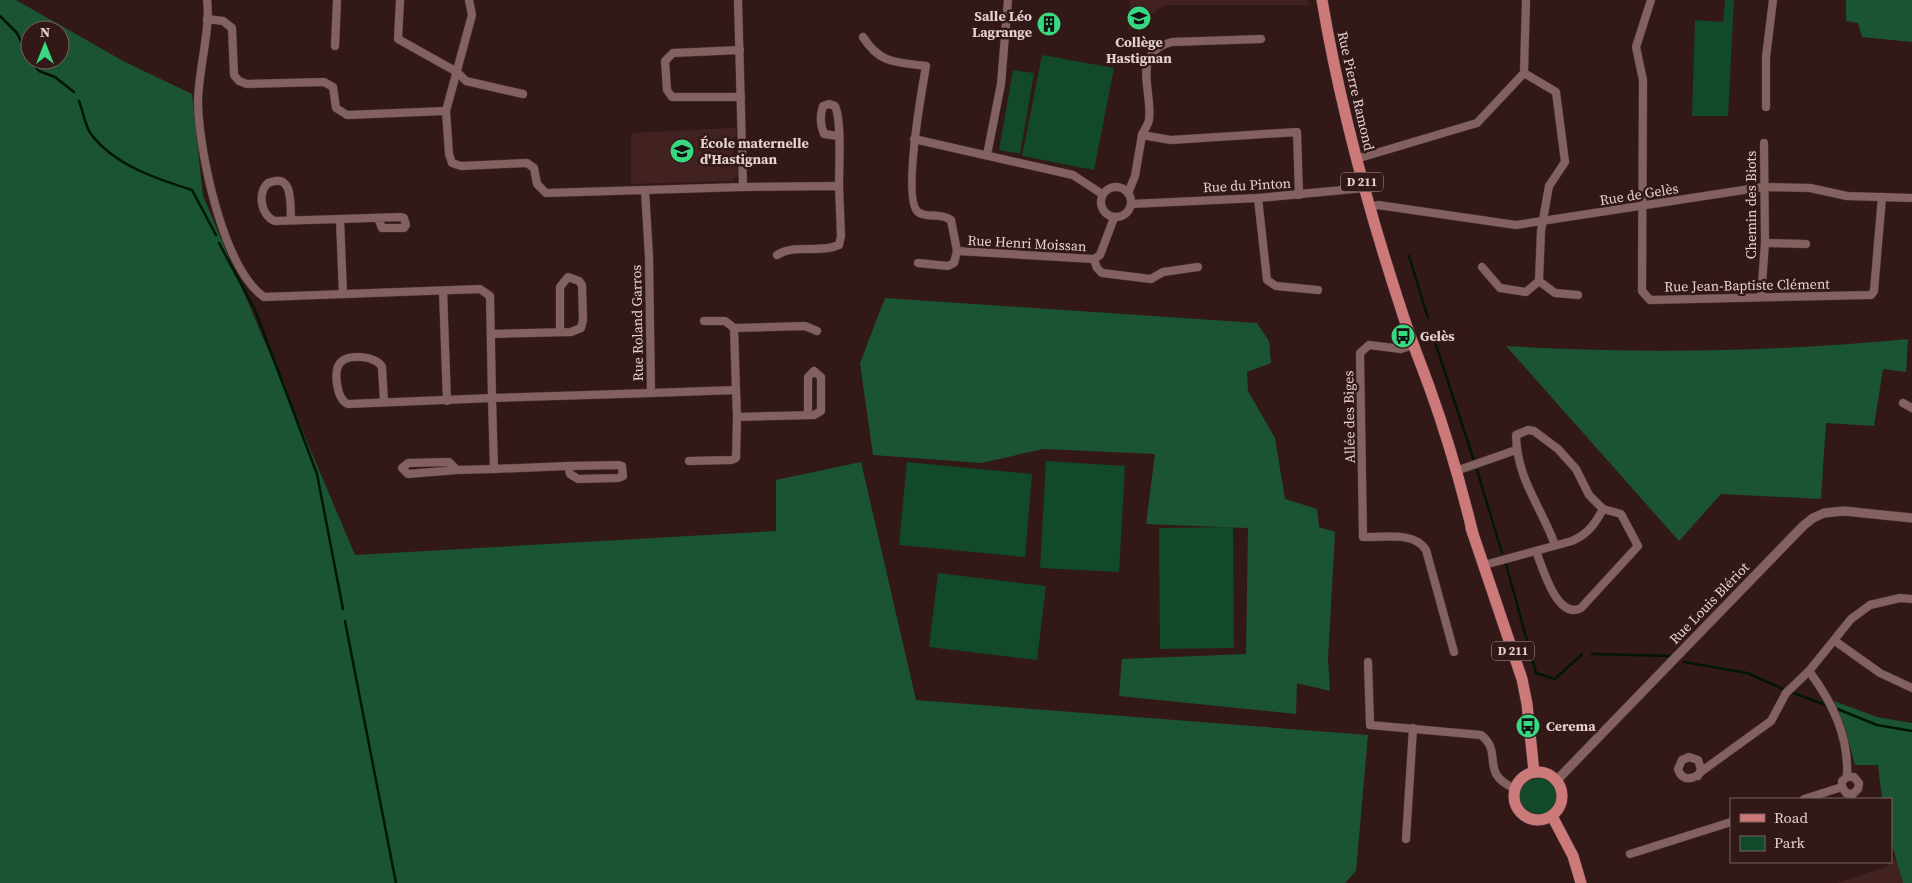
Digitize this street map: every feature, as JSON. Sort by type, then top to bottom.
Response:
[{"type":"main road","name":"Rue Pierre Ramond","points":[[1322,0],[1331,52],[1356,159],[1413,345],[1423,390],[1456,493],[1473,534],[1522,679],[1527,704],[1534,772]]},
{"type":"main road","name":"Rue Pierre Ramond","points":[[1417,359],[1430,388],[1456,470],[1473,534]]},
{"type":"main road","points":[[1534,772],[1550,776],[1556,781],[1562,795],[1558,810],[1552,816],[1539,821],[1525,818],[1515,805],[1514,788],[1522,778],[1534,772]]},
{"type":"main road","points":[[1552,816],[1572,856],[1581,883]]},
{"type":"street","points":[[207,0],[207,19],[198,103],[208,178],[216,211],[228,241],[253,289],[264,298],[480,289],[486,291],[490,296],[494,469]]},
{"type":"street","points":[[336,46],[338,0]]},
{"type":"street","points":[[400,0],[398,39],[457,72],[466,81],[523,94]]},
{"type":"street","points":[[468,0],[472,15],[446,111],[449,154],[455,165],[527,163],[534,168],[539,188],[546,193],[839,186]]},
{"type":"street","points":[[738,0],[743,187]]},
{"type":"street","points":[[987,155],[1000,84],[1008,0]]},
{"type":"street","points":[[1356,159],[1477,123],[1524,73],[1526,0]]},
{"type":"street","name":"Rue Jean-Baptiste Clément","points":[[1651,0],[1636,47],[1643,80],[1642,291],[1650,300],[1871,295],[1874,291],[1882,197]]},
{"type":"street","points":[[1766,107],[1766,57],[1773,0]]},
{"type":"street","points":[[207,19],[223,21],[232,28],[234,75],[239,81],[247,84],[324,82],[333,87],[336,108],[347,115],[446,111]]},
{"type":"street","name":"Rue Henri Moissan","points":[[863,36],[874,53],[894,62],[926,66],[914,138],[912,200],[916,211],[922,214],[944,215],[951,220],[957,251],[954,263],[948,266],[918,263]]},
{"type":"street","points":[[1128,193],[1117,187],[1109,188],[1102,194],[1101,209],[1108,216],[1114,218],[1127,213],[1131,204],[1128,193],[1135,176],[1142,135],[1149,121],[1147,61],[1160,45],[1172,42],[1261,39]]},
{"type":"street","points":[[740,50],[673,53],[665,61],[667,90],[672,97],[741,97]]},
{"type":"street","points":[[1482,266],[1500,288],[1526,292],[1539,281],[1541,231],[1549,186],[1565,162],[1556,92],[1524,73]]},
{"type":"street","points":[[1142,135],[1171,140],[1297,132],[1299,195]]},
{"type":"street","points":[[777,255],[786,250],[830,248],[839,245],[841,236],[838,136]]},
{"type":"street","points":[[914,138],[1073,175],[1102,194]]},
{"type":"street","name":"Chemin des Biots","points":[[1761,297],[1766,243],[1763,187],[1764,143]]},
{"type":"street","points":[[291,220],[289,188],[285,182],[279,180],[268,183],[262,191],[265,215],[275,221],[378,218]]},
{"type":"street","name":"Rue de Gelès","points":[[1370,207],[1378,205],[1516,225],[1763,187],[1810,188],[1847,196],[1912,198]]},
{"type":"street","name":"Rue du Pinton","points":[[1131,204],[1258,198],[1364,188]]},
{"type":"street","name":"Rue Roland Garros","points":[[384,402],[651,393],[649,257],[645,190]]},
{"type":"street","points":[[1258,198],[1267,280],[1276,286],[1318,290]]},
{"type":"street","name":"Rue Henri Moissan","points":[[957,251],[1094,259],[1100,255],[1114,218]]},
{"type":"street","points":[[340,219],[343,294]]},
{"type":"street","points":[[1766,243],[1806,244]]},
{"type":"street","name":"Rue Henri Moissan","points":[[1094,259],[1097,268],[1102,273],[1151,279],[1163,272],[1198,267]]},
{"type":"street","points":[[491,334],[571,332],[582,326],[582,285],[574,278],[568,277],[560,287],[560,332]]},
{"type":"street","points":[[1539,281],[1555,293],[1578,295]]},
{"type":"street","points":[[443,291],[447,401]]},
{"type":"street","points":[[704,321],[725,321],[734,328],[805,326],[817,330]]},
{"type":"street","points":[[689,461],[732,460],[736,458],[737,416],[734,328]]},
{"type":"street","name":"Allée des Biges","points":[[1413,345],[1401,348],[1369,345],[1360,353],[1364,538],[1414,538],[1422,543],[1426,550],[1454,652]]},
{"type":"street","points":[[348,358],[370,358],[380,363],[382,367],[384,402],[344,403],[338,394],[337,368],[340,363],[348,358]]},
{"type":"street","points":[[737,416],[808,415],[818,414],[822,411],[820,376],[814,371],[808,377],[808,415]]},
{"type":"street","points":[[651,393],[736,390]]},
{"type":"street","points":[[1903,403],[1912,408]]},
{"type":"street","points":[[1536,551],[1557,601],[1567,609],[1574,610],[1581,608],[1637,550],[1638,546],[1621,514],[1603,509],[1589,495],[1576,469],[1567,457],[1534,432],[1523,431],[1516,434],[1516,450],[1525,483],[1555,545]]},
{"type":"street","points":[[1456,470],[1516,450]]},
{"type":"street","points":[[457,470],[449,462],[408,463],[402,468],[408,474],[457,470],[568,466],[618,465],[622,466],[624,470],[622,476],[618,478],[578,479],[570,474],[568,466]]},
{"type":"street","points":[[1484,565],[1572,541],[1586,534],[1603,509]]},
{"type":"street","name":"Rue Louis Blériot","points":[[1556,781],[1753,577],[1813,518],[1833,511],[1844,511],[1912,518]]},
{"type":"street","points":[[1698,776],[1734,746],[1771,721],[1786,693],[1809,671],[1851,619],[1870,605],[1900,598],[1912,599]]},
{"type":"street","points":[[1835,641],[1880,673],[1912,688]]},
{"type":"street","points":[[1368,662],[1370,725],[1481,735],[1488,740],[1492,750],[1493,769],[1496,777],[1514,788]]},
{"type":"street","points":[[1809,671],[1824,690],[1839,722],[1848,754],[1847,777],[1842,781],[1842,788]]},
{"type":"street","points":[[1406,838],[1413,728]]},
{"type":"street","points":[[1842,788],[1850,794],[1858,789],[1857,779],[1847,777]]},
{"type":"street","points":[[1807,798],[1842,788]]},
{"type":"street","points":[[1630,854],[1730,822]]},
{"type":"shaded area","name":"Collège Hastignan","points":[[1130,0],[1307,0],[1308,5],[1164,5],[1128,31]]},
{"type":"shaded area","name":"École maternelle d'Hastignan","points":[[736,128],[736,136],[733,137],[734,165],[737,165],[738,174],[733,181],[631,184],[631,133]]},
{"type":"shaded area","points":[[1896,858],[1903,883],[1837,883],[1889,866],[1888,863],[1892,863],[1892,860]]},
{"type":"green space","points":[[0,0],[16,0],[51,20],[20,20],[20,70],[70,70],[70,31],[125,62],[192,94],[203,196],[355,555],[776,531],[776,480],[861,462],[916,700],[1368,735],[1356,871],[1345,883],[0,883]]},
{"type":"green space","points":[[1725,0],[1734,0],[1728,116],[1692,116],[1695,20],[1723,22]]},
{"type":"green space","points":[[1846,0],[1912,0],[1912,42],[1862,37],[1858,23],[1846,21]]},
{"type":"green space","points":[[1042,55],[1114,68],[1094,170],[1022,156]]},
{"type":"green space","points":[[1013,70],[1034,73],[1020,154],[999,150]]},
{"type":"green space","points":[[885,298],[1257,323],[1269,341],[1271,363],[1247,372],[1248,391],[1275,438],[1285,499],[1317,509],[1319,527],[1335,532],[1328,658],[1330,691],[1297,683],[1296,714],[1119,696],[1122,659],[1246,654],[1248,528],[1146,524],[1155,454],[1043,449],[981,463],[873,455],[860,363]]},
{"type":"green space","points":[[1908,339],[1906,372],[1883,369],[1874,426],[1826,423],[1821,499],[1721,494],[1679,541],[1506,346],[1657,351],[1807,347]]},
{"type":"green space","points":[[1046,461],[1125,466],[1119,572],[1040,568]]},
{"type":"green space","points":[[907,462],[1032,474],[1025,557],[899,545]]},
{"type":"green space","points":[[1233,527],[1234,648],[1160,649],[1159,528]]},
{"type":"green space","points":[[938,573],[1046,586],[1037,660],[929,647]]},
{"type":"green space","points":[[1834,701],[1877,717],[1912,723],[1912,883],[1903,883],[1892,844],[1892,798],[1882,798],[1878,765],[1855,765],[1844,725]]},
{"type":"green space","points":[[1538,778],[1551,784],[1557,797],[1551,810],[1538,816],[1525,810],[1519,797],[1525,784]]},
{"type":"waterway","points":[[0,16],[17,33],[20,39]]},
{"type":"waterway","points":[[38,70],[55,77],[74,92]]},
{"type":"waterway","points":[[79,101],[89,131],[101,145],[137,170],[192,190],[216,235]]},
{"type":"waterway","points":[[219,243],[255,310],[317,474],[343,609]]},
{"type":"waterway","points":[[1409,256],[1428,318]]},
{"type":"waterway","points":[[1434,339],[1474,461]]},
{"type":"waterway","points":[[1477,470],[1502,553]]},
{"type":"waterway","points":[[1506,564],[1536,673],[1555,679],[1582,654]]},
{"type":"waterway","points":[[345,621],[396,883]]},
{"type":"waterway","points":[[1592,654],[1672,656]]},
{"type":"waterway","points":[[1684,662],[1747,673],[1783,689]]},
{"type":"waterway","points":[[1791,692],[1828,706]]},
{"type":"waterway","points":[[1835,708],[1877,725],[1912,731]]},
{"type":"place","name":"Collège Hastignan","points":[[1139,18]]},
{"type":"place","name":"Salle Léo Lagrange","points":[[1049,24]]},
{"type":"place","name":"École maternelle d'Hastignan","points":[[682,151]]},
{"type":"place","name":"Gelès","points":[[1403,336]]},
{"type":"place","name":"Cerema","points":[[1528,726]]}]
